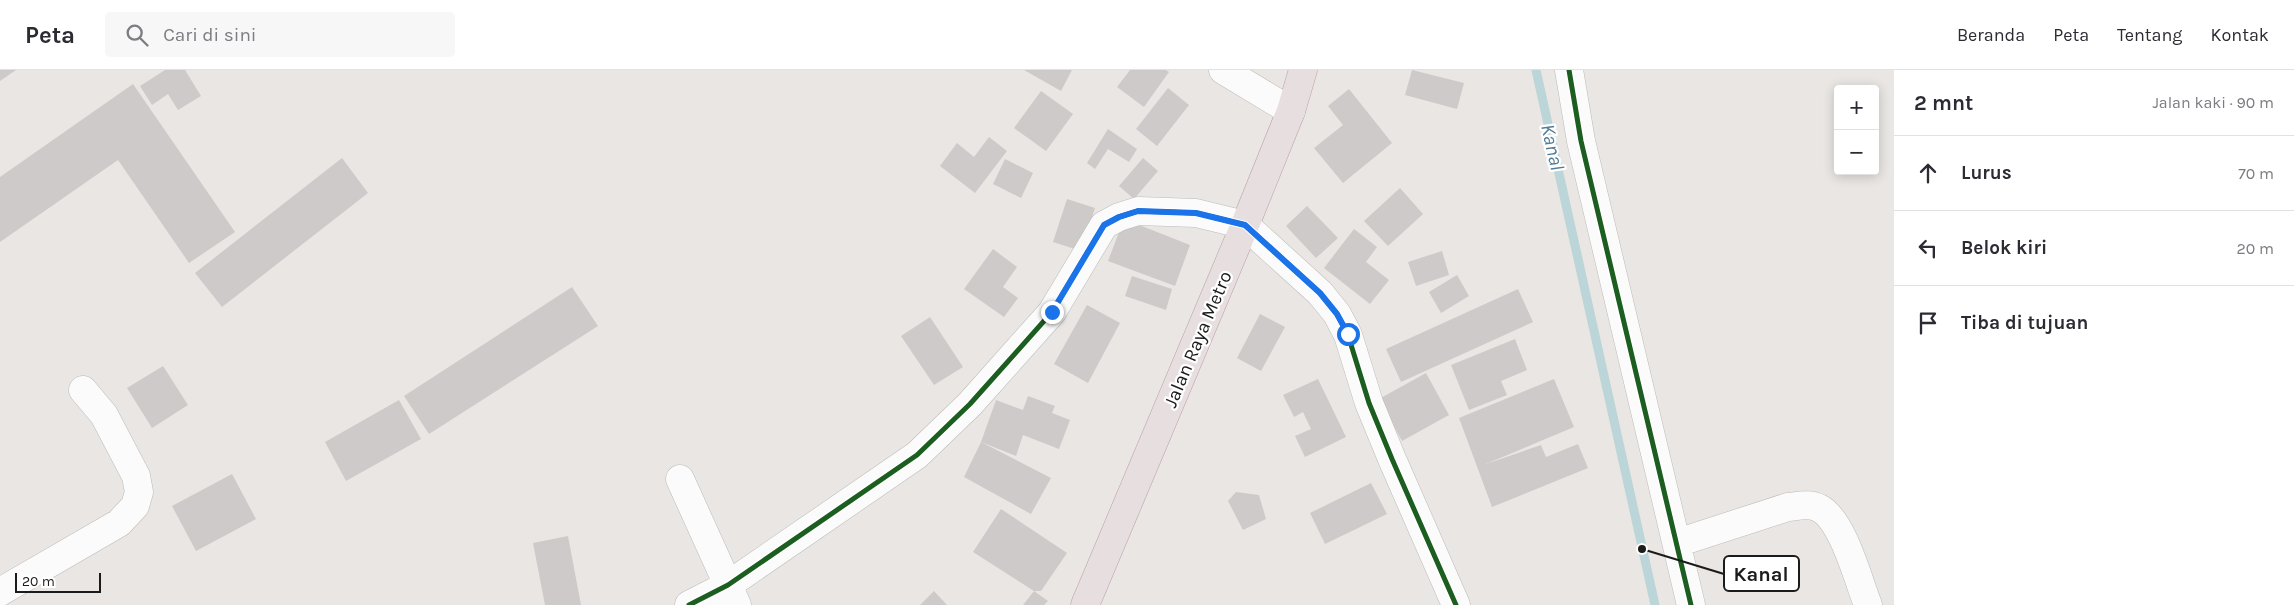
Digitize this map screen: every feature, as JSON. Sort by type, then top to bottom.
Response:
[{"type":"highway","name":"Jalan Raya Metro","points":[[1085,605],[1245,225],[1291,111],[1303,70]]},
{"type":"street","points":[[1223,70],[1291,111]]},
{"type":"street","points":[[1570,70],[1581,141],[1691,605]]},
{"type":"street","points":[[689,605],[732,595],[917,455],[970,404],[1052,312],[1104,225],[1119,217],[1138,211],[1196,213],[1245,225],[1320,293],[1337,314],[1348,334],[1369,403],[1456,605]]},
{"type":"street","points":[[0,592],[119,523],[135,506],[139,492],[136,476],[104,415],[83,390]]},
{"type":"street","points":[[680,479],[732,595]]},
{"type":"street","points":[[1677,543],[1788,507],[1804,505],[1818,507],[1830,515],[1842,538],[1868,605]]},
{"type":"building","points":[[0,70],[16,70],[0,81]]},
{"type":"building","points":[[165,70],[185,70],[201,96],[178,110],[168,94],[152,105],[140,86]]},
{"type":"building","points":[[1024,70],[1072,70],[1061,91]]},
{"type":"building","points":[[1130,70],[1166,70],[1169,72],[1144,107],[1117,87]]},
{"type":"building","points":[[1412,70],[1464,83],[1457,109],[1405,95]]},
{"type":"building","points":[[133,84],[235,232],[189,263],[118,160],[0,242],[0,177]]},
{"type":"building","points":[[1168,88],[1189,105],[1157,146],[1136,129]]},
{"type":"building","points":[[1349,89],[1392,143],[1343,183],[1314,148],[1343,125],[1328,106]]},
{"type":"building","points":[[1041,91],[1073,114],[1046,151],[1014,128]]},
{"type":"building","points":[[1108,129],[1137,149],[1129,162],[1108,149],[1095,169],[1087,163]]},
{"type":"building","points":[[989,137],[1007,151],[975,193],[940,166],[957,143],[974,157]]},
{"type":"building","points":[[342,158],[368,193],[222,307],[195,273]]},
{"type":"building","points":[[1143,158],[1158,171],[1134,199],[1119,186]]},
{"type":"building","points":[[1005,159],[1033,173],[1021,198],[993,184]]},
{"type":"building","points":[[1400,188],[1423,214],[1388,246],[1364,221]]},
{"type":"building","points":[[1067,199],[1095,208],[1081,251],[1053,242]]},
{"type":"building","points":[[1307,206],[1338,238],[1316,258],[1286,226]]},
{"type":"building","points":[[1124,219],[1190,245],[1175,286],[1108,261]]},
{"type":"building","points":[[1354,229],[1377,247],[1366,262],[1389,280],[1370,304],[1324,268]]},
{"type":"building","points":[[993,249],[1017,267],[1003,287],[1018,298],[1004,317],[964,289]]},
{"type":"building","points":[[1442,251],[1449,275],[1416,286],[1408,262]]},
{"type":"building","points":[[1457,275],[1469,296],[1441,313],[1429,292]]},
{"type":"building","points":[[1132,276],[1172,289],[1166,310],[1125,296]]},
{"type":"building","points":[[572,287],[598,326],[429,434],[404,396]]},
{"type":"building","points":[[1518,289],[1533,322],[1401,382],[1386,349]]},
{"type":"building","points":[[1087,305],[1120,323],[1088,383],[1054,364]]},
{"type":"building","points":[[1260,314],[1285,327],[1261,371],[1237,358]]},
{"type":"building","points":[[930,317],[963,367],[934,385],[901,336]]},
{"type":"building","points":[[1515,339],[1527,370],[1501,381],[1507,395],[1469,410],[1451,365]]},
{"type":"building","points":[[163,366],[188,405],[152,428],[127,388]]},
{"type":"building","points":[[1426,373],[1449,415],[1402,441],[1379,399]]},
{"type":"building","points":[[1318,379],[1346,437],[1305,457],[1295,436],[1311,429],[1303,412],[1294,417],[1283,395]]},
{"type":"building","points":[[1554,379],[1574,427],[1486,464],[1541,445],[1546,457],[1578,444],[1588,468],[1492,507],[1459,418]]},
{"type":"building","points":[[1028,396],[1055,406],[1052,413],[1070,420],[1059,449],[1023,435],[1016,456],[981,442],[996,400],[1023,410]]},
{"type":"building","points":[[399,400],[421,439],[346,481],[325,442]]},
{"type":"building","points":[[981,442],[1051,478],[1031,514],[964,477]]},
{"type":"building","points":[[232,474],[256,519],[196,551],[172,506]]},
{"type":"building","points":[[1371,483],[1387,514],[1325,544],[1310,513]]},
{"type":"building","points":[[1236,492],[1259,495],[1266,519],[1243,530],[1228,501]]},
{"type":"building","points":[[1001,509],[1067,553],[1041,591],[1034,591],[973,552]]},
{"type":"building","points":[[568,536],[581,605],[545,605],[533,543]]},
{"type":"building","points":[[934,591],[947,605],[920,605]]},
{"type":"building","points":[[1034,591],[1048,601],[1044,605],[1023,605]]},
{"type":"waterway","name":"Kanal","points":[[1536,70],[1655,605]]},
{"type":"cycle path","points":[[1569,70],[1581,141],[1691,605]]},
{"type":"cycle path","points":[[689,605],[728,585],[917,455],[970,404],[1052,312],[1104,225],[1119,217],[1138,211],[1196,213],[1245,225],[1320,293],[1337,314],[1348,335],[1369,403],[1456,605]]},
{"type":"place","name":"Kanal","points":[[1642,549]]},
{"type":"route","points":[[1052,312],[1090,252],[1104,225],[1119,217],[1138,211],[1196,213],[1245,225],[1320,293],[1337,314],[1348,334]]}]
